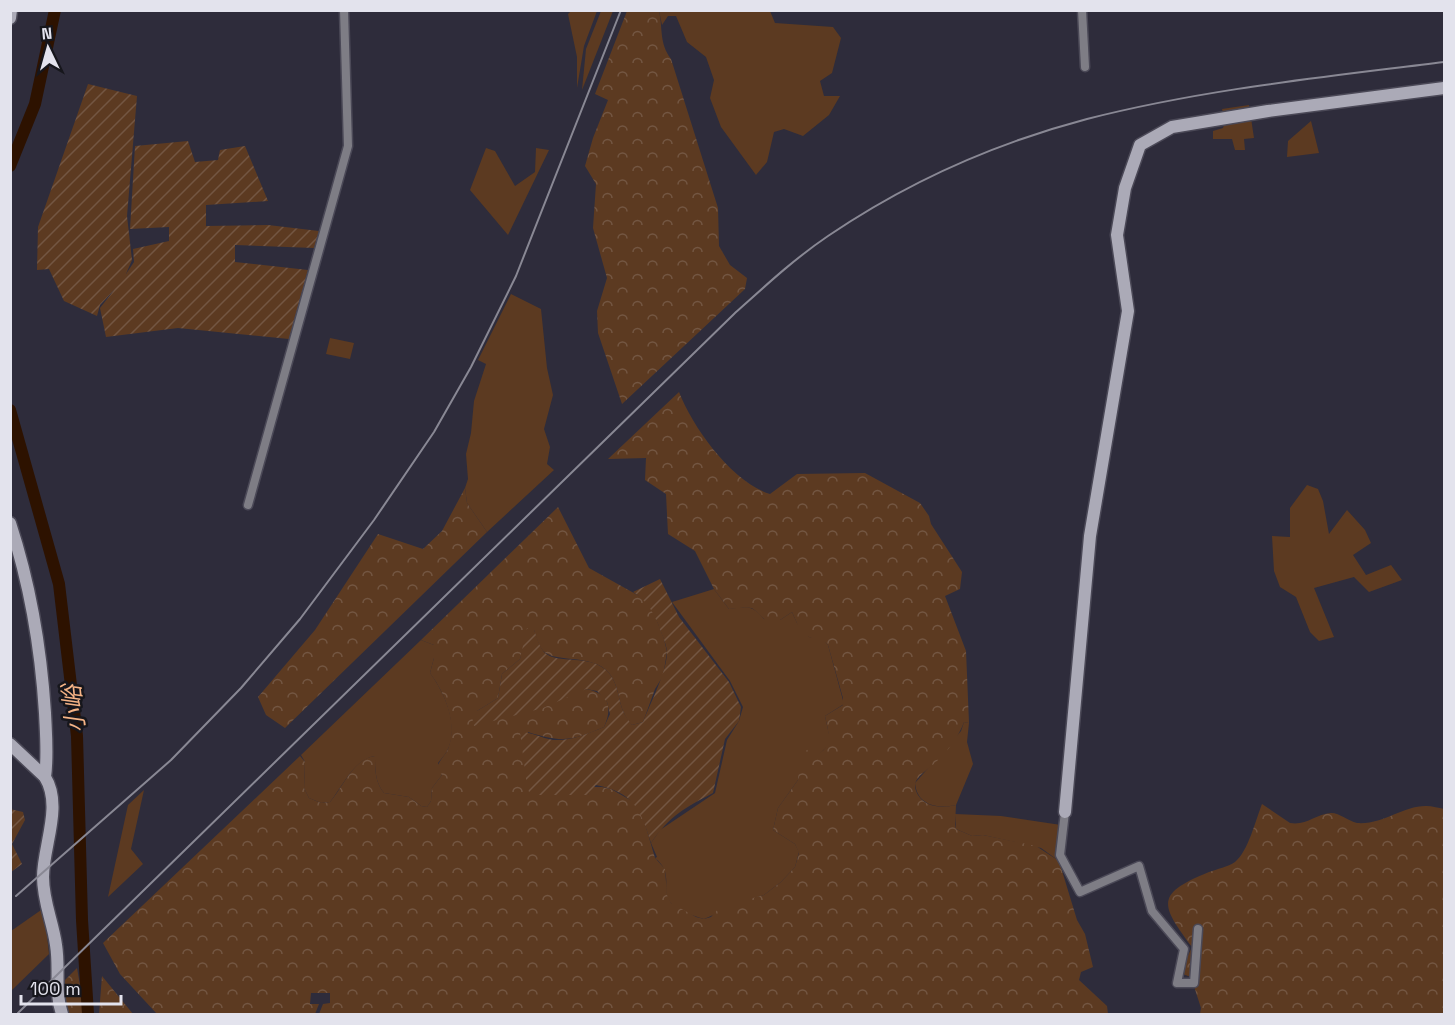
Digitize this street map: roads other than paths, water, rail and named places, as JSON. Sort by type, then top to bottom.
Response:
[{"type":"street","points":[[10,18],[11,10]]},
{"type":"street","points":[[248,505],[348,146],[344,10]]},
{"type":"street","points":[[1082,10],[1085,67]]},
{"type":"street","points":[[1198,929],[1194,983],[1177,984],[1184,949],[1152,911],[1138,867],[1080,892],[1060,855],[1090,536],[1128,311],[1117,235],[1125,188],[1140,145],[1172,127],[1268,111],[1444,88]]},
{"type":"street","points":[[10,524],[19,550],[42,665],[48,760],[45,777]]},
{"type":"street","points":[[10,744],[45,777],[50,786],[52,808],[43,878],[47,913],[56,945],[57,1000],[62,1014]]},
{"type":"waterway","name":"小峪","points":[[10,166],[35,104],[55,10]]},
{"type":"waterway","name":"小峪","points":[[10,410],[59,584],[77,736],[82,920],[88,1014]]},
{"type":"railway","points":[[16,896],[171,760],[241,688],[300,619],[374,520],[434,432],[471,367],[516,276],[621,10]]},
{"type":"railway","points":[[18,1013],[734,314],[791,264],[828,236],[889,199],[953,167],[1019,140],[1087,119],[1220,92],[1444,62]]}]
